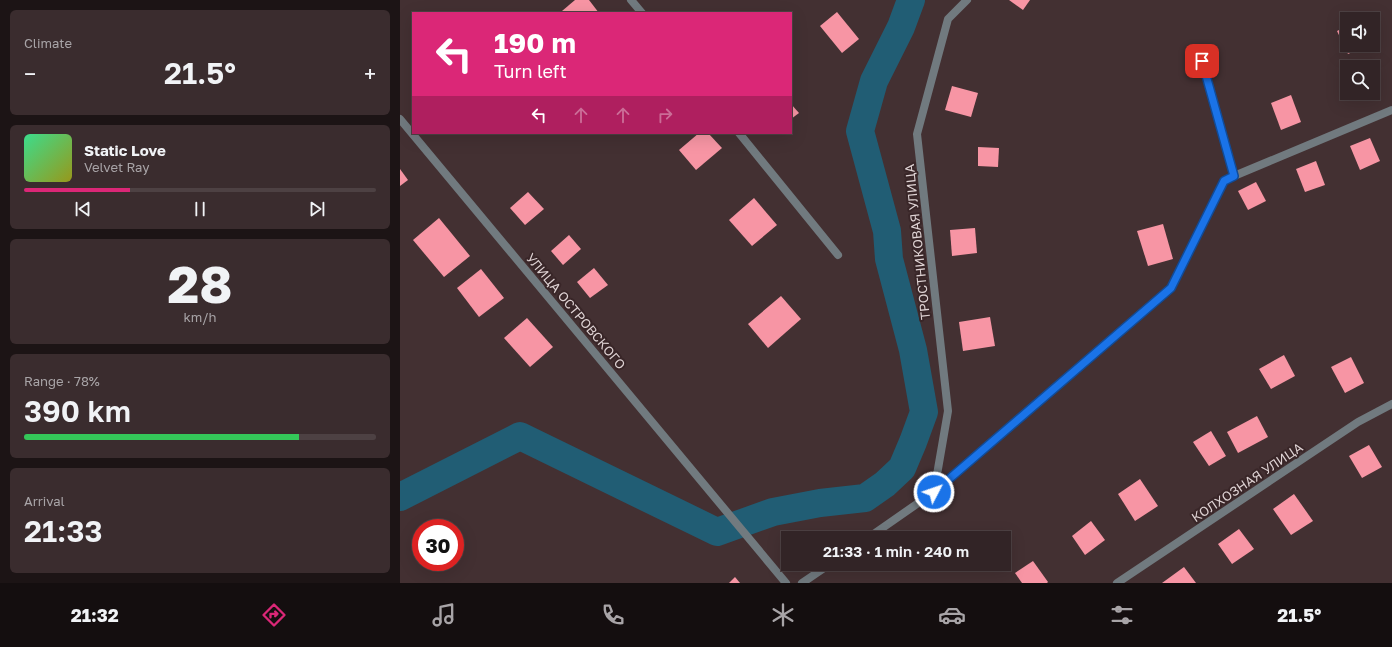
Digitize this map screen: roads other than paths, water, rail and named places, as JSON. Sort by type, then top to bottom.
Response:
[{"type":"street","points":[[631,0],[641,12]]},
{"type":"street","name":"ТРОСТНИКОВАЯ УЛИЦА","points":[[934,492],[948,411],[917,134],[948,19],[967,0]]},
{"type":"street","points":[[1202,61],[1234,176]]},
{"type":"street","points":[[878,531],[934,492],[1171,288],[1224,181],[1392,110]]},
{"type":"street","name":"УЛИЦА ОСТРОВСКОГО","points":[[400,119],[412,133]]},
{"type":"street","name":"УЛИЦА ОСТРОВСКОГО","points":[[412,134],[786,583]]},
{"type":"street","points":[[740,134],[838,255]]},
{"type":"street","name":"КОЛХОЗНАЯ УЛИЦА","points":[[1117,583],[1358,422],[1392,404]]},
{"type":"street","points":[[802,583],[820,571]]},
{"type":"waterway","points":[[400,497],[520,436],[717,532],[773,512],[820,503],[865,498],[885,484],[902,468],[924,412],[913,350],[889,259],[887,231],[860,131],[874,81],[901,27],[911,0]]}]
